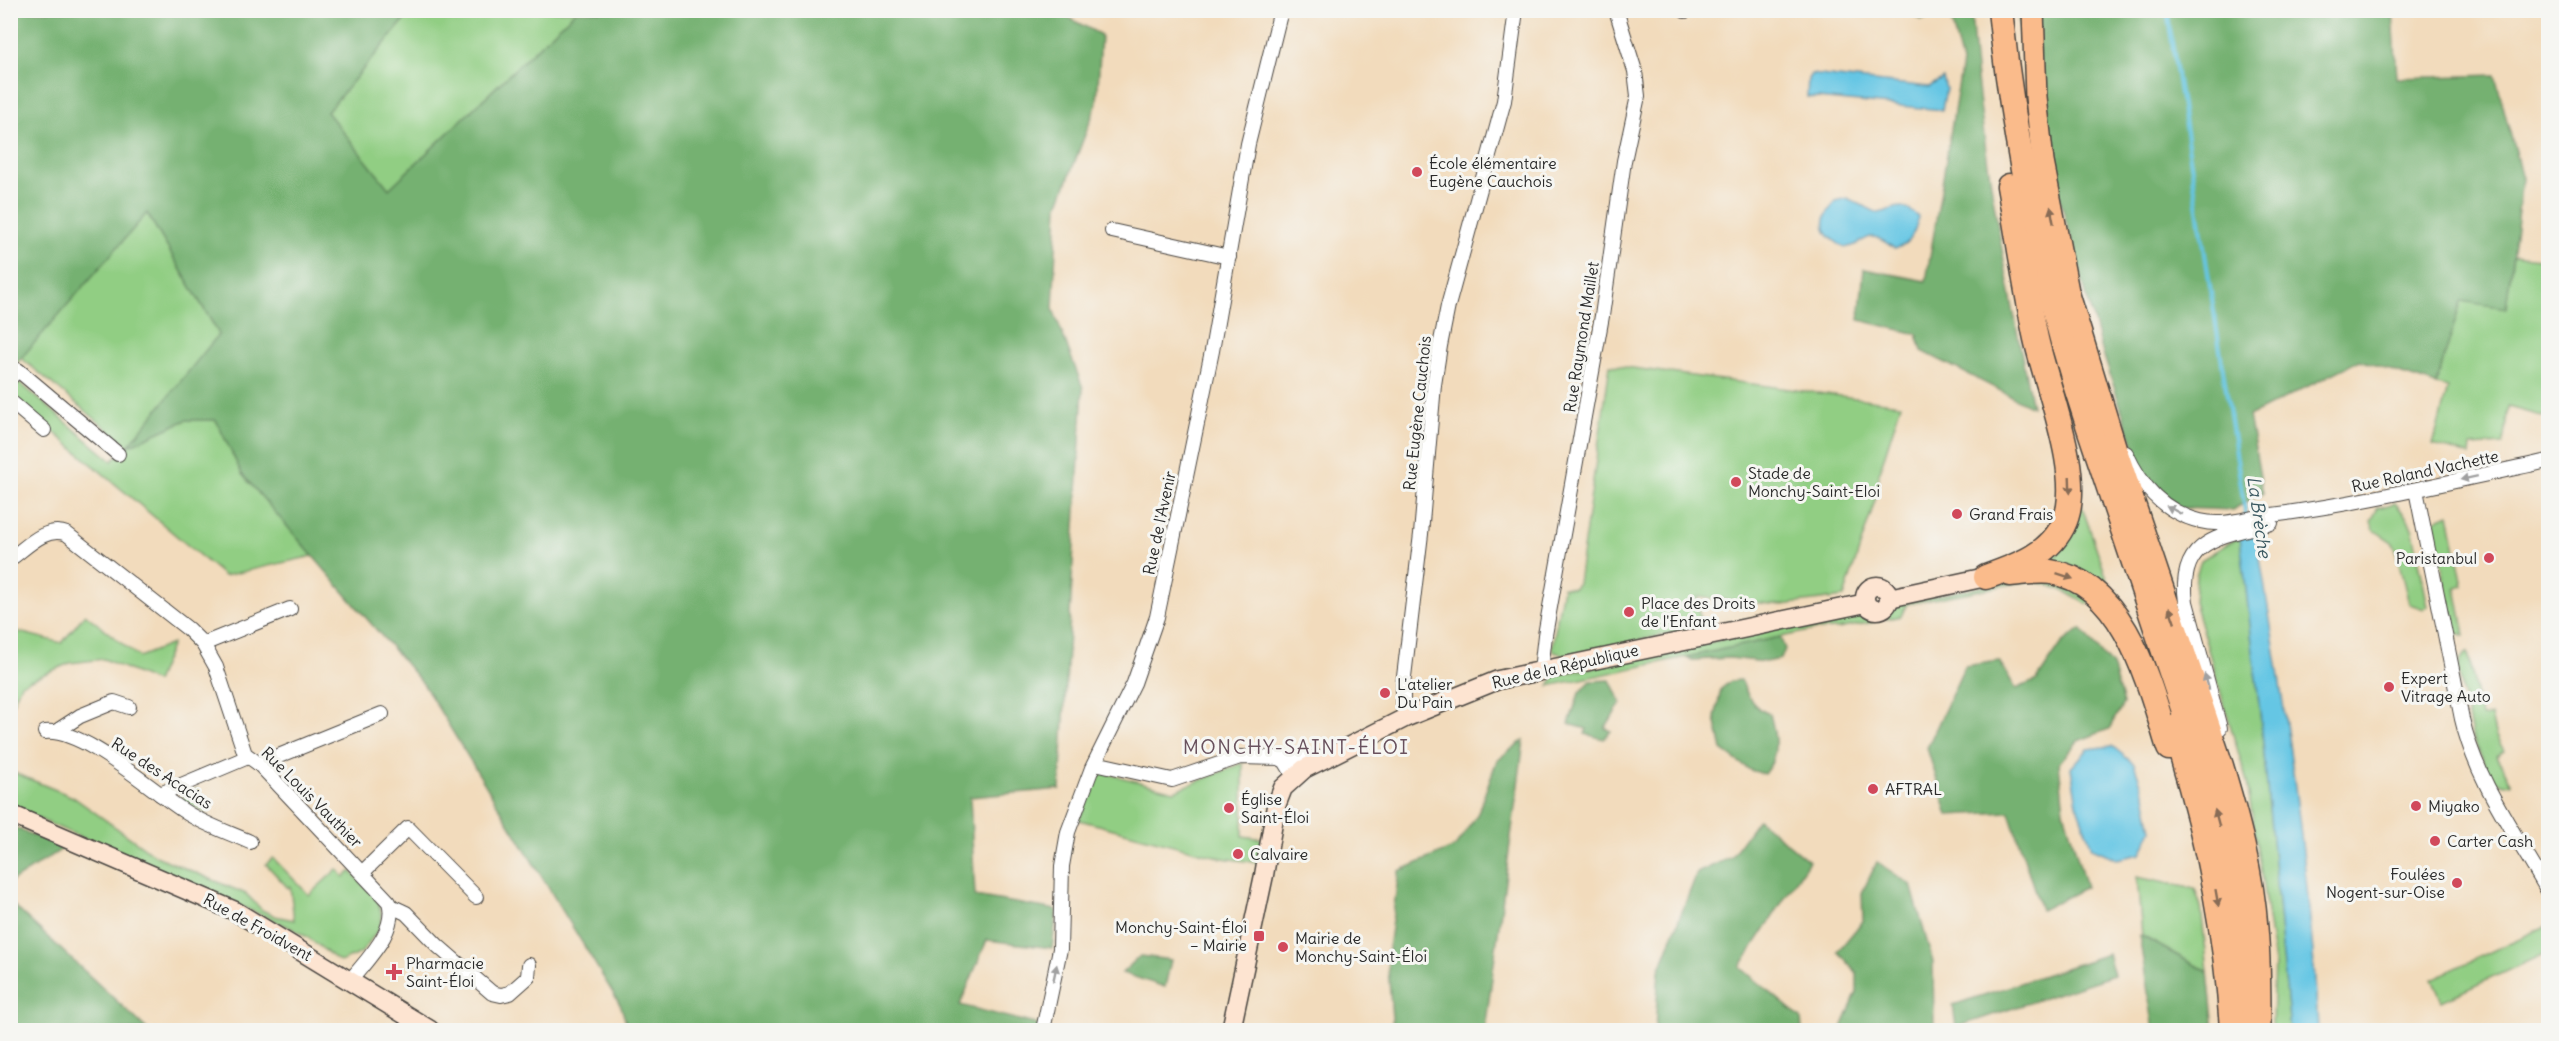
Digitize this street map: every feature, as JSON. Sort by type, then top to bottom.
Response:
[{"type":"highway","points":[[1984,10],[1995,102],[2035,334],[2066,455],[2070,492],[2065,521],[2051,543],[2029,560],[1986,577]]},
{"type":"highway","points":[[2000,10],[2016,136],[2045,278],[2083,410],[2213,801],[2239,920],[2250,1030]]},
{"type":"highway","points":[[2008,182],[2024,255],[2059,386],[2176,735],[2209,858],[2224,939],[2232,1030]]},
{"type":"highway","points":[[1986,577],[2034,572],[2060,574],[2077,580],[2093,591],[2114,611],[2144,674],[2209,858]]},
{"type":"main road","points":[[2033,10],[2036,97],[2043,162],[2068,291],[2116,449],[2222,764],[2240,831],[2252,884],[2257,926],[2260,1030]]},
{"type":"street","name":"Rue de l'Avenir","points":[[1043,1030],[1060,942],[1065,849],[1072,818],[1095,763],[1134,683],[1157,617],[1212,351],[1250,138],[1281,10]]},
{"type":"street","name":"Rue Eugène Cauchois","points":[[1407,717],[1403,706],[1402,686],[1421,534],[1435,374],[1448,306],[1504,100],[1516,10]]},
{"type":"street","name":"Rue Raymond Maillet","points":[[1541,670],[1545,635],[1602,316],[1624,161],[1638,96],[1635,71],[1616,10]]},
{"type":"street","points":[[1112,231],[1228,257]]},
{"type":"street","points":[[2068,291],[2120,438],[2142,483],[2160,502],[2184,516],[2232,527]]},
{"type":"street","points":[[10,378],[18,370],[118,453]]},
{"type":"street","points":[[10,401],[44,430]]},
{"type":"street","name":"Rue Roland Vachette","points":[[2232,527],[2548,461]]},
{"type":"street","points":[[2416,490],[2470,749],[2482,776],[2548,891]]},
{"type":"street","points":[[2232,527],[2198,550],[2188,562],[2184,581],[2188,613],[2231,768],[2240,831]]},
{"type":"street","name":"Rue Louis Vauthier","points":[[10,559],[48,532],[57,531],[67,534],[188,628],[203,644],[216,667],[242,748],[363,872],[386,897],[390,906],[406,914],[438,946],[492,993],[506,994],[514,990],[528,977],[529,965]]},
{"type":"street","name":"Rue de la République","points":[[1231,1030],[1276,806],[1283,788],[1294,776],[1322,759],[1407,717],[1489,683],[1541,670],[1866,603],[1867,592],[1873,587],[1884,588],[1889,598],[1986,577]]},
{"type":"street","points":[[203,644],[290,609]]},
{"type":"street","name":"Rue des Acacias","points":[[129,707],[114,702],[51,731],[89,745],[188,814],[250,842]]},
{"type":"street","points":[[160,794],[382,714]]},
{"type":"street","points":[[1095,763],[1172,780],[1240,757],[1322,759]]},
{"type":"street","points":[[1278,758],[1288,765],[1294,776]]},
{"type":"street","name":"Rue de Froidvent","points":[[10,814],[225,906],[430,1030]]},
{"type":"street","points":[[363,872],[408,828],[476,897]]},
{"type":"street","points":[[350,981],[386,932],[391,915],[390,906]]},
{"type":"green space","points":[[1054,10],[1101,35],[1097,103],[1058,206],[1053,309],[1083,388],[1060,789],[970,797],[975,896],[1057,910],[1052,948],[987,940],[960,1005],[1039,1025],[1038,1030],[628,1030],[621,1006],[424,685],[242,474],[216,420],[186,420],[128,446],[219,334],[147,213],[11,370],[11,11],[412,11],[327,112],[389,189],[576,11]]},
{"type":"green space","points":[[412,11],[576,11],[389,189],[327,112]]},
{"type":"green space","points":[[1906,11],[1971,11],[1987,160],[2032,407],[1922,351],[1917,334],[1859,320],[1864,269],[1926,281],[1962,63],[1949,12],[1922,20]]},
{"type":"green space","points":[[2017,11],[2393,11],[2397,78],[2495,75],[2522,178],[2506,308],[2461,301],[2436,385],[2360,360],[2249,416],[2263,493],[2232,510],[2180,508],[2141,469],[2099,341],[2027,79]]},
{"type":"green space","points":[[147,213],[219,334],[130,445],[186,420],[216,420],[242,474],[313,556],[224,576],[11,396],[10,385],[14,378],[112,461],[128,446],[21,358]]},
{"type":"green space","points":[[2513,255],[2548,259],[2548,418],[2508,407],[2503,444],[2471,446],[2470,455],[2433,445],[2448,388],[2436,385],[2461,301],[2506,307]]},
{"type":"green space","name":"Stade de Monchy-Saint-Eloi","points":[[1610,365],[1901,404],[1879,473],[1878,491],[1844,597],[1782,605],[1697,597],[1701,627],[1567,656],[1554,652],[1552,648],[1563,587],[1574,588],[1578,583]]},
{"type":"green space","points":[[2079,498],[2113,596],[2083,573],[2047,563]]},
{"type":"green space","points":[[2395,503],[2408,519],[2413,531],[2428,607],[2424,609],[2409,604],[2395,547],[2392,542],[2374,530],[2371,521],[2378,508]]},
{"type":"green space","points":[[2449,514],[2463,586],[2456,588],[2465,635],[2455,633],[2433,521]]},
{"type":"green space","points":[[2240,536],[2261,722],[2290,1030],[2272,1030],[2274,957],[2247,782],[2194,602],[2196,576],[2201,560]]},
{"type":"green space","points":[[2038,576],[2093,600],[2086,604],[2058,589],[2028,581],[1907,604],[1901,616],[1886,619],[1886,612],[1890,605],[1896,603]]},
{"type":"green space","points":[[1864,609],[1871,614],[1874,622],[1838,629],[1814,630],[1549,686],[1554,676]]},
{"type":"green space","points":[[85,614],[139,657],[172,644],[156,682],[104,659],[70,663],[21,684],[11,707],[11,630],[62,643]]},
{"type":"green space","points":[[2081,629],[2112,666],[2123,704],[2109,729],[2078,741],[2059,763],[2064,811],[2086,887],[2041,910],[2009,812],[1948,815],[1927,748],[1965,666],[1999,661],[2016,689],[2037,680],[2062,643]]},
{"type":"green space","points":[[1780,637],[1785,649],[1781,659],[1765,662],[1730,658],[1692,660],[1687,657]]},
{"type":"green space","points":[[2468,652],[2481,717],[2491,716],[2495,734],[2504,751],[2496,756],[2512,783],[2505,784],[2490,778],[2472,735],[2458,669],[2461,659]]},
{"type":"green space","points":[[1610,680],[1621,703],[1605,728],[1611,731],[1604,739],[1585,734],[1587,729],[1569,724],[1579,693],[1591,681]]},
{"type":"green space","points":[[1741,680],[1751,701],[1770,714],[1772,722],[1775,753],[1764,774],[1750,770],[1722,750],[1715,718],[1721,689],[1731,681]]},
{"type":"green space","points":[[1524,740],[1485,1030],[1393,1030],[1387,956],[1399,871],[1455,847],[1477,815],[1497,760]]},
{"type":"green space","points":[[1243,763],[1243,836],[1264,839],[1260,863],[1222,858],[1079,820],[1097,774],[1101,772],[1174,791]]},
{"type":"green space","points":[[10,771],[73,797],[156,856],[246,894],[262,910],[275,916],[294,920],[290,886],[288,888],[266,864],[273,858],[309,895],[337,869],[344,877],[351,871],[378,901],[382,917],[379,929],[361,953],[340,962],[307,937],[289,927],[11,807]]},
{"type":"green space","points":[[197,788],[208,814],[182,801],[186,792]]},
{"type":"green space","points":[[1758,819],[1809,861],[1740,967],[1801,1018],[1802,1030],[1655,1030],[1659,971],[1697,873],[1731,857]]},
{"type":"green space","points":[[11,826],[64,848],[11,882]]},
{"type":"green space","points":[[1877,862],[1911,885],[1933,962],[1934,1030],[1841,1030],[1857,992],[1857,973],[1838,951],[1863,921],[1862,893]]},
{"type":"green space","points":[[2137,877],[2195,889],[2201,907],[2208,972],[2142,936]]},
{"type":"green space","points":[[11,903],[148,1030],[11,1030]]},
{"type":"green space","points":[[2548,925],[2548,952],[2442,1001],[2432,979]]},
{"type":"green space","points":[[2139,935],[2208,972],[2214,1030],[2154,1030]]},
{"type":"green space","points":[[2108,954],[2114,975],[1956,1027],[1953,1005]]},
{"type":"green space","points":[[1140,956],[1171,960],[1165,987],[1122,973]]},
{"type":"water","points":[[1811,74],[1929,87],[1943,78],[1946,89],[1942,110],[1807,97],[1808,79]]},
{"type":"water","points":[[1847,198],[1878,213],[1898,207],[1907,208],[1918,217],[1916,228],[1905,244],[1895,249],[1874,237],[1852,246],[1846,247],[1839,244],[1826,232],[1826,216],[1836,201]]},
{"type":"water","name":"La Brèche","points":[[2256,533],[2302,843],[2318,1030],[2290,1030],[2261,722],[2240,536]]},
{"type":"water","points":[[2112,746],[2134,764],[2145,795],[2152,830],[2141,854],[2117,859],[2092,848],[2078,809],[2071,768],[2088,749]]},
{"type":"waterway","name":"La Brèche","points":[[2167,10],[2246,517]]},
{"type":"place","name":"École élémentaire Eugène Cauchois","points":[[1417,172]]},
{"type":"place","name":"Stade de Monchy-Saint-Eloi","points":[[1736,482]]},
{"type":"place","name":"Grand Frais","points":[[1957,514]]},
{"type":"place","name":"Paristanbul","points":[[2489,558]]},
{"type":"place","name":"Place des Droits de l'Enfant","points":[[1629,612]]},
{"type":"place","name":"Expert Vitrage Auto","points":[[2389,687]]},
{"type":"place","name":"L'atelier Du Pain","points":[[1385,693]]},
{"type":"place","name":"AFTRAL","points":[[1873,789]]},
{"type":"place","name":"Miyako","points":[[2416,806]]},
{"type":"place","name":"Église Saint-Éloi","points":[[1229,808]]},
{"type":"place","name":"Carter Cash","points":[[2435,841]]},
{"type":"place","name":"Calvaire","points":[[1238,854]]},
{"type":"place","name":"Foulées Nogent-sur-Oise","points":[[2457,883]]},
{"type":"place","name":"Monchy-Saint-Éloi – Mairie","points":[[1259,936]]},
{"type":"place","name":"Mairie de Monchy-Saint-Éloi","points":[[1283,947]]},
{"type":"place","name":"Pharmacie Saint-Éloi","points":[[394,972]]},
{"type":"district","name":"MONCHY-SAINT-ÉLOI","points":[[1296,747]]}]
